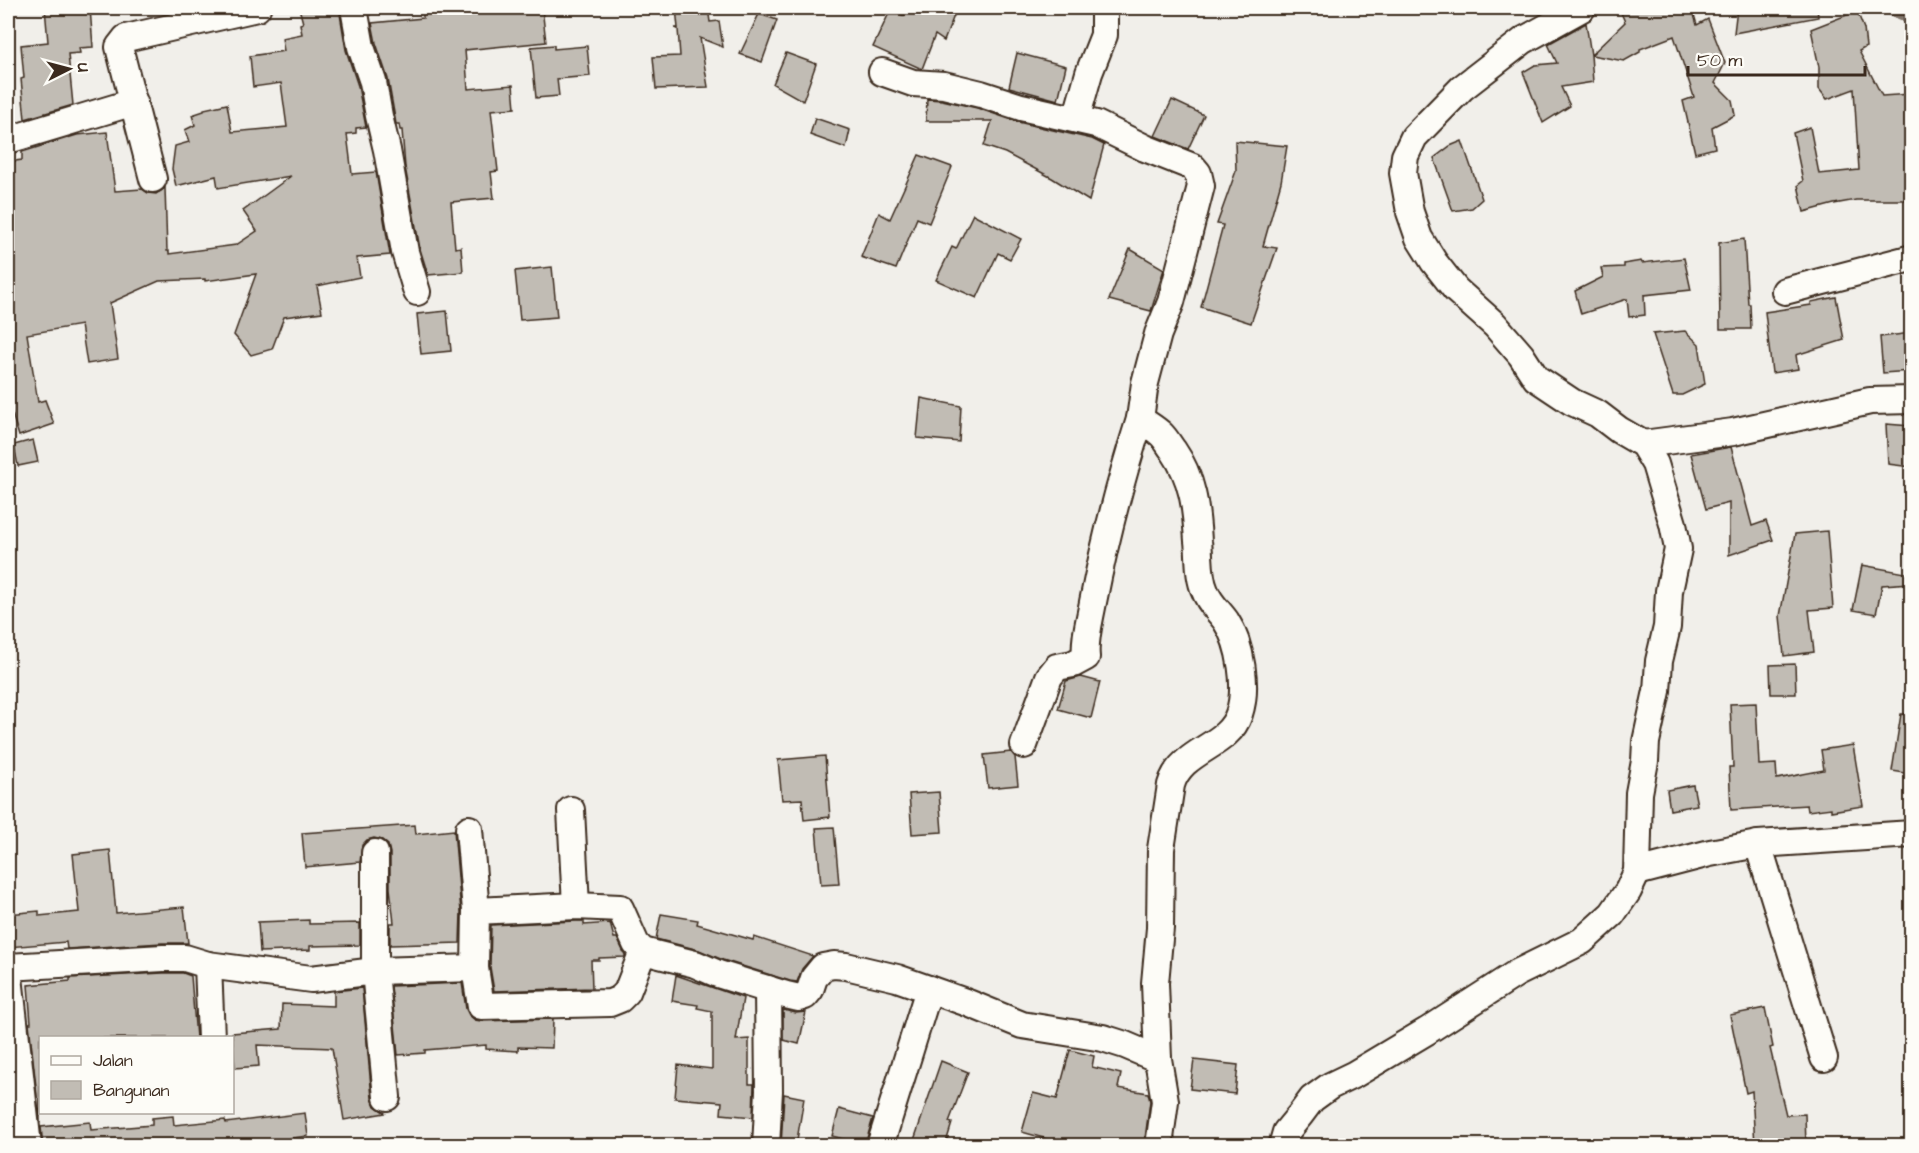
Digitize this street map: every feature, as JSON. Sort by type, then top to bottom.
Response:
[{"type":"street","points":[[153,179],[120,47],[126,38],[257,8]]},
{"type":"street","points":[[354,8],[361,47],[373,82],[405,252],[417,292]]},
{"type":"street","points":[[1076,119],[1089,73],[1104,35],[1104,8]]},
{"type":"street","points":[[1282,1146],[1286,1132],[1312,1099],[1330,1086],[1355,1074],[1427,1031],[1517,973],[1582,941],[1612,914],[1628,891],[1637,872],[1639,793],[1646,742],[1657,691],[1659,661],[1667,627],[1669,591],[1678,549],[1655,464],[1643,444],[1598,414],[1572,402],[1536,378],[1521,355],[1495,325],[1456,290],[1419,238],[1410,212],[1403,173],[1405,156],[1414,137],[1462,88],[1524,40],[1582,8]]},
{"type":"street","points":[[882,72],[913,83],[944,85],[1021,107],[1096,124],[1145,148],[1193,167],[1201,179],[1171,303],[1158,334],[1145,383],[1140,419],[1101,556],[1090,617],[1086,657],[1072,664],[1057,667],[1049,676],[1024,745]]},
{"type":"street","points":[[8,140],[134,102]]},
{"type":"street","points":[[1785,291],[1911,258]]},
{"type":"street","points":[[1643,444],[1742,430],[1870,401],[1911,400]]},
{"type":"street","points":[[1140,419],[1163,435],[1178,457],[1190,482],[1195,505],[1200,574],[1205,591],[1234,637],[1242,676],[1239,715],[1230,730],[1180,767],[1171,785],[1160,869],[1160,928],[1155,983],[1158,1059],[1165,1101],[1159,1146]]},
{"type":"street","points":[[571,810],[576,906]]},
{"type":"street","points":[[469,829],[476,911],[475,968],[481,1006],[610,1003],[620,999],[627,992],[643,951]]},
{"type":"street","points":[[1637,872],[1710,853],[1758,844],[1911,834]]},
{"type":"street","points":[[1758,844],[1824,1058]]},
{"type":"street","points":[[375,853],[375,971],[387,1097]]},
{"type":"street","points":[[476,911],[576,906],[620,908],[636,944],[643,951],[695,964],[718,974],[786,995],[799,998],[805,996],[814,978],[823,967],[834,965],[871,971],[929,988],[1022,1025],[1103,1038],[1158,1059]]},
{"type":"street","points":[[28,1146],[30,1075],[8,968],[185,958],[208,965],[312,979],[375,971],[475,968]]},
{"type":"street","points":[[208,965],[211,1036]]},
{"type":"street","points":[[885,1145],[929,988]]},
{"type":"street","points":[[766,1146],[769,1091],[768,989]]},
{"type":"building","points":[[45,8],[90,8],[93,47],[79,48],[80,53],[68,54],[73,105],[25,119],[21,79],[24,78],[21,45],[48,42]]},
{"type":"building","points":[[299,8],[339,8],[346,50],[358,86],[366,127],[356,128],[356,133],[347,134],[352,174],[376,172],[390,255],[357,258],[360,277],[317,286],[322,312],[284,317],[272,349],[251,355],[234,335],[256,274],[205,281],[205,279],[159,281],[110,303],[118,359],[87,364],[81,325],[27,334],[38,402],[45,400],[54,424],[19,436],[8,401],[8,204],[11,203],[8,162],[22,160],[22,152],[77,135],[107,132],[115,191],[142,189],[156,194],[165,188],[167,251],[169,254],[236,245],[257,231],[243,211],[291,176],[218,188],[216,176],[176,186],[172,169],[175,146],[189,142],[185,130],[195,125],[192,115],[204,109],[227,104],[232,132],[287,127],[281,83],[253,87],[250,56],[284,51],[282,38],[302,34],[300,24],[303,23]]},
{"type":"building","points":[[476,8],[542,8],[546,42],[465,50],[468,89],[513,85],[515,108],[491,110],[498,171],[491,172],[494,198],[451,202],[455,248],[461,247],[463,272],[428,275],[420,249],[405,167],[402,130],[399,124],[396,124],[388,79],[372,23],[423,18],[423,13]]},
{"type":"building","points":[[676,8],[708,8],[710,22],[719,21],[723,47],[700,38],[708,87],[656,89],[653,57],[680,56],[678,29],[675,28],[678,28]]},
{"type":"building","points":[[908,8],[957,8],[944,41],[935,35],[922,69],[873,47],[891,9],[904,16]]},
{"type":"building","points":[[1619,8],[1692,8],[1697,25],[1708,19],[1725,63],[1715,83],[1732,100],[1735,115],[1712,127],[1715,148],[1695,153],[1683,101],[1694,97],[1674,36],[1640,49],[1640,52],[1624,61],[1591,55],[1625,22]]},
{"type":"building","points":[[1737,8],[1817,8],[1818,17],[1734,33]]},
{"type":"building","points":[[1857,11],[1864,29],[1866,47],[1859,51],[1882,96],[1911,94],[1911,200],[1856,200],[1804,212],[1798,185],[1803,181],[1793,133],[1810,127],[1819,174],[1859,170],[1854,89],[1827,99],[1819,89],[1819,67],[1811,29]]},
{"type":"building","points":[[759,14],[777,20],[762,62],[740,54]]},
{"type":"building","points":[[1586,23],[1593,82],[1561,87],[1570,106],[1543,123],[1523,72],[1535,65],[1557,63],[1548,44]]},
{"type":"building","points":[[554,45],[554,49],[587,46],[590,76],[557,79],[559,96],[536,98],[531,47]]},
{"type":"building","points":[[786,53],[816,64],[803,101],[773,84]]},
{"type":"building","points":[[1017,53],[1066,66],[1058,100],[1009,87]]},
{"type":"building","points":[[927,99],[977,108],[1018,122],[1092,139],[1104,145],[1089,201],[1005,153],[984,146],[992,121],[926,121]]},
{"type":"building","points":[[1172,100],[1204,115],[1188,149],[1155,136]]},
{"type":"building","points":[[815,118],[850,130],[846,148],[810,135]]},
{"type":"building","points":[[1235,141],[1287,146],[1281,182],[1263,246],[1277,248],[1251,323],[1201,307],[1223,225],[1217,224],[1236,171]]},
{"type":"building","points":[[1462,141],[1482,199],[1472,208],[1453,211],[1434,158],[1450,146]]},
{"type":"building","points":[[919,155],[952,167],[929,223],[917,218],[896,269],[861,257],[879,213],[890,219]]},
{"type":"building","points":[[973,214],[1021,239],[1010,259],[998,253],[977,298],[936,280],[952,247],[956,249]]},
{"type":"building","points":[[1744,239],[1751,329],[1720,329],[1719,243]]},
{"type":"building","points":[[1130,249],[1164,269],[1151,311],[1109,300]]},
{"type":"building","points":[[1684,258],[1691,290],[1644,295],[1645,315],[1629,317],[1627,299],[1581,314],[1575,291],[1603,277],[1601,268],[1624,267],[1624,264],[1641,261],[1642,263]]},
{"type":"building","points":[[552,267],[557,317],[520,320],[515,271]]},
{"type":"building","points":[[1836,297],[1844,340],[1796,355],[1798,369],[1772,373],[1765,312],[1811,305],[1811,302]]},
{"type":"building","points":[[447,311],[451,351],[421,354],[417,314]]},
{"type":"building","points":[[1685,331],[1699,344],[1705,384],[1682,395],[1673,395],[1653,334]]},
{"type":"building","points":[[1911,333],[1911,371],[1883,373],[1880,337]]},
{"type":"building","points":[[921,398],[961,406],[959,442],[917,438]]},
{"type":"building","points":[[1886,424],[1911,426],[1911,467],[1888,464]]},
{"type":"building","points":[[33,440],[38,462],[18,466],[14,445]]},
{"type":"building","points":[[1731,447],[1752,526],[1766,521],[1773,540],[1729,555],[1729,503],[1706,509],[1691,454]]},
{"type":"building","points":[[1827,531],[1833,608],[1809,610],[1814,652],[1784,656],[1780,616],[1795,534]]},
{"type":"building","points":[[1862,565],[1911,574],[1911,583],[1882,585],[1876,614],[1853,610]]},
{"type":"building","points":[[1795,664],[1796,694],[1771,694],[1770,665]]},
{"type":"building","points":[[1081,677],[1100,682],[1091,718],[1058,709],[1066,681]]},
{"type":"building","points":[[1756,703],[1759,765],[1776,764],[1777,779],[1824,770],[1821,750],[1853,745],[1863,806],[1831,811],[1831,808],[1808,811],[1807,805],[1731,810],[1729,767],[1733,767],[1730,704]]},
{"type":"building","points":[[1901,714],[1911,714],[1911,774],[1892,771]]},
{"type":"building","points":[[1011,752],[1015,757],[1018,785],[988,788],[984,755]]},
{"type":"building","points":[[825,756],[830,817],[804,820],[802,799],[782,800],[778,760]]},
{"type":"building","points":[[1693,785],[1697,805],[1670,810],[1667,790]]},
{"type":"building","points":[[939,792],[942,832],[912,834],[909,794]]},
{"type":"building","points":[[415,825],[416,834],[454,830],[461,912],[460,943],[390,945],[390,923],[394,923],[390,888],[390,853],[388,845],[382,840],[374,838],[362,845],[360,862],[305,867],[302,833]]},
{"type":"building","points":[[834,827],[839,884],[821,885],[816,828]]},
{"type":"building","points":[[110,850],[116,913],[184,907],[188,943],[67,949],[66,942],[8,947],[8,914],[39,911],[39,916],[79,912],[73,854]]},
{"type":"building","points":[[661,914],[698,920],[697,924],[753,940],[754,937],[813,956],[802,969],[797,982],[790,981],[699,950],[656,939]]},
{"type":"building","points":[[309,920],[309,924],[360,923],[360,945],[310,946],[310,950],[260,952],[258,922]]},
{"type":"building","points":[[584,921],[584,925],[610,923],[614,938],[617,938],[625,955],[625,957],[591,960],[592,988],[494,991],[490,967],[491,925]]},
{"type":"building","points":[[163,973],[183,973],[191,976],[196,1036],[39,1036],[39,1114],[29,1023],[31,1023],[28,985],[70,981],[70,978]]},
{"type":"building","points":[[676,975],[743,998],[736,1040],[749,1039],[749,1084],[754,1084],[753,1117],[721,1114],[722,1102],[675,1098],[678,1065],[712,1069],[712,1011],[697,1008],[698,1005],[672,1001]]},
{"type":"building","points":[[462,983],[466,1009],[475,1020],[553,1019],[552,1048],[518,1047],[518,1051],[486,1049],[486,1045],[425,1050],[425,1053],[398,1055],[391,986]]},
{"type":"building","points":[[362,988],[372,1098],[375,1106],[385,1113],[344,1120],[332,1048],[257,1045],[259,1066],[235,1068],[232,1033],[281,1029],[282,1004],[334,1006],[334,991]]},
{"type":"building","points":[[1765,1008],[1773,1047],[1770,1048],[1786,1115],[1805,1114],[1806,1146],[1755,1146],[1752,1091],[1746,1093],[1730,1015]]},
{"type":"building","points":[[783,1010],[796,1013],[806,1012],[799,1044],[783,1040]]},
{"type":"building","points":[[1070,1050],[1094,1056],[1092,1067],[1121,1074],[1118,1088],[1148,1093],[1150,1101],[1144,1146],[1072,1146],[1022,1132],[1033,1093],[1057,1099]]},
{"type":"building","points":[[1194,1060],[1238,1065],[1235,1094],[1190,1089]]},
{"type":"building","points":[[941,1061],[968,1072],[949,1122],[952,1123],[945,1146],[912,1146]]},
{"type":"building","points":[[784,1094],[804,1098],[796,1146],[781,1146]]},
{"type":"building","points":[[839,1109],[873,1118],[865,1145],[832,1136]]},
{"type":"building","points":[[305,1113],[308,1136],[249,1144],[249,1141],[202,1146],[43,1146],[41,1127],[90,1122],[91,1130],[152,1125],[152,1118],[173,1116],[174,1125],[225,1120],[226,1123]]},
{"type":"waterway","points":[[1881,8],[1912,21]]}]
